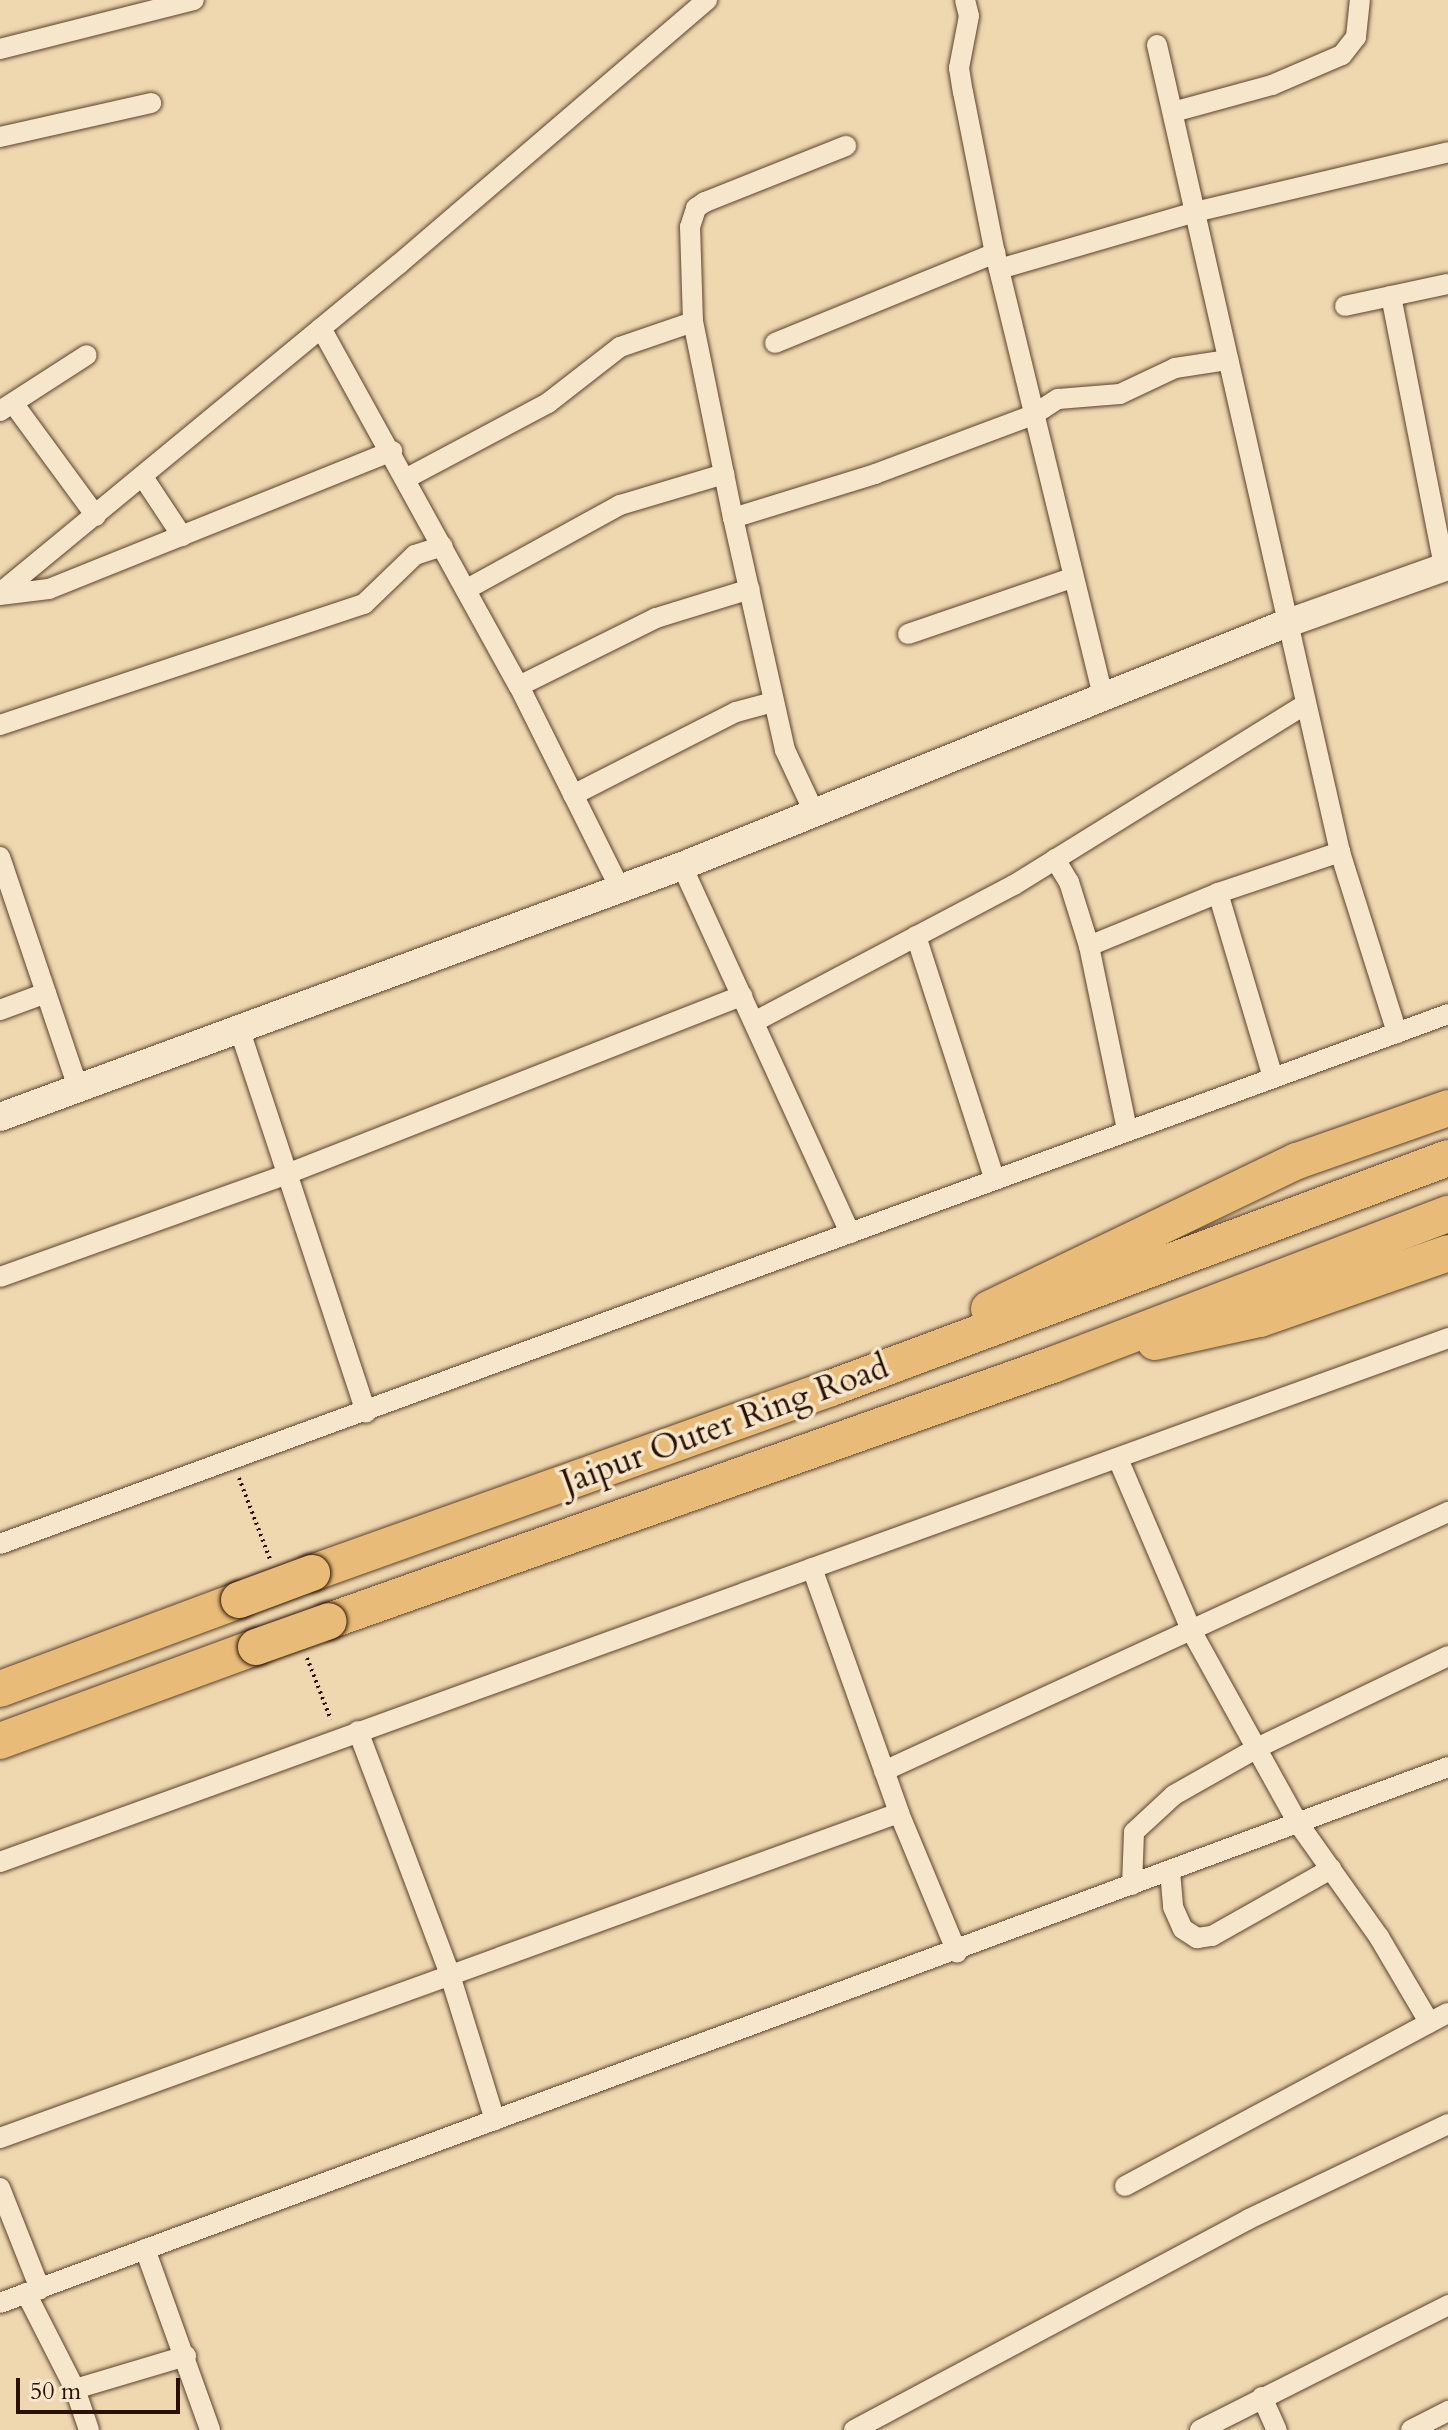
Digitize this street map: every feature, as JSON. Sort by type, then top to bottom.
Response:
[{"type":"highway","points":[[831,1388],[1297,1161],[1448,1108]]},
{"type":"highway","name":"Jaipur Outer Ring Road","points":[[0,1689],[312,1573],[831,1388],[1448,1158]]},
{"type":"highway","points":[[1055,1364],[1448,1214]]},
{"type":"highway","points":[[1055,1364],[1260,1319],[1448,1253]]},
{"type":"highway","name":"Jaipur Outer Ring Road","points":[[0,1741],[1055,1364]]},
{"type":"street","points":[[0,49],[147,7],[194,0]]},
{"type":"street","points":[[0,594],[321,328],[707,0]]},
{"type":"street","points":[[965,0],[969,16],[959,68],[997,261],[1104,699]]},
{"type":"street","points":[[1173,112],[1272,85],[1342,55],[1356,37],[1360,0]]},
{"type":"street","points":[[1157,45],[1304,705],[1340,852],[1397,1033]]},
{"type":"street","points":[[0,137],[151,103]]},
{"type":"street","points":[[815,814],[794,774],[773,702],[733,518],[693,322],[690,227],[696,208],[846,146]]},
{"type":"street","points":[[775,343],[997,261],[1448,152]]},
{"type":"street","points":[[1345,306],[1448,284]]},
{"type":"street","points":[[0,1117],[682,866],[1285,624],[1446,567],[1391,296]]},
{"type":"street","points":[[407,478],[548,403],[620,347],[693,322]]},
{"type":"street","points":[[321,328],[407,478],[519,686],[620,889]]},
{"type":"street","points":[[87,355],[6,407],[96,516]]},
{"type":"street","points":[[733,518],[843,485],[1033,415],[1058,399],[1120,394],[1175,368],[1228,360]]},
{"type":"street","points":[[0,594],[49,589],[392,451]]},
{"type":"street","points":[[467,589],[620,505],[724,474]]},
{"type":"street","points":[[143,477],[182,536]]},
{"type":"street","points":[[0,725],[364,604],[415,555],[443,546]]},
{"type":"street","points":[[908,634],[1072,578]]},
{"type":"street","points":[[519,686],[656,618],[750,589]]},
{"type":"street","points":[[573,795],[736,712],[773,702]]},
{"type":"street","points":[[754,1022],[1055,859],[1304,705]]},
{"type":"street","points":[[1089,946],[1218,893],[1340,852]]},
{"type":"street","points":[[0,857],[4,880],[78,1088]]},
{"type":"street","points":[[1055,859],[1069,882],[1089,946],[1127,1129]]},
{"type":"street","points":[[682,866],[850,1233]]},
{"type":"street","points":[[1218,893],[1273,1077]]},
{"type":"street","points":[[916,936],[994,1177]]},
{"type":"street","points":[[0,1010],[46,993]]},
{"type":"street","points":[[0,1277],[287,1174],[742,996]]},
{"type":"street","points":[[0,1544],[366,1413],[994,1177],[1448,1014]]},
{"type":"street","points":[[239,1028],[366,1413]]},
{"type":"street","points":[[0,1862],[1448,1338]]},
{"type":"street","points":[[1118,1459],[1192,1632],[1298,1823],[1429,2022]]},
{"type":"street","points":[[884,1771],[1448,1512]]},
{"type":"street","points":[[812,1568],[899,1813],[957,1952]]},
{"type":"street","points":[[1132,1885],[1134,1832],[1149,1813],[1257,1748],[1448,1656]]},
{"type":"street","points":[[358,1731],[450,1975],[495,2120]]},
{"type":"street","points":[[0,2303],[957,1952],[1448,1767]]},
{"type":"street","points":[[0,2138],[899,1813]]},
{"type":"street","points":[[1170,1871],[1173,1907],[1183,1929],[1197,1938],[1212,1936],[1331,1869]]},
{"type":"street","points":[[1125,2186],[1448,2013]]},
{"type":"street","points":[[854,2430],[1249,2219],[1448,2124]]},
{"type":"street","points":[[0,2188],[33,2291],[89,2430]]},
{"type":"street","points":[[145,2249],[186,2356],[210,2430]]},
{"type":"street","points":[[1200,2430],[1448,2305]]},
{"type":"street","points":[[75,2389],[186,2356]]},
{"type":"street","points":[[1262,2397],[1277,2430]]},
{"type":"street","points":[[1411,2430],[1448,2411]]}]
